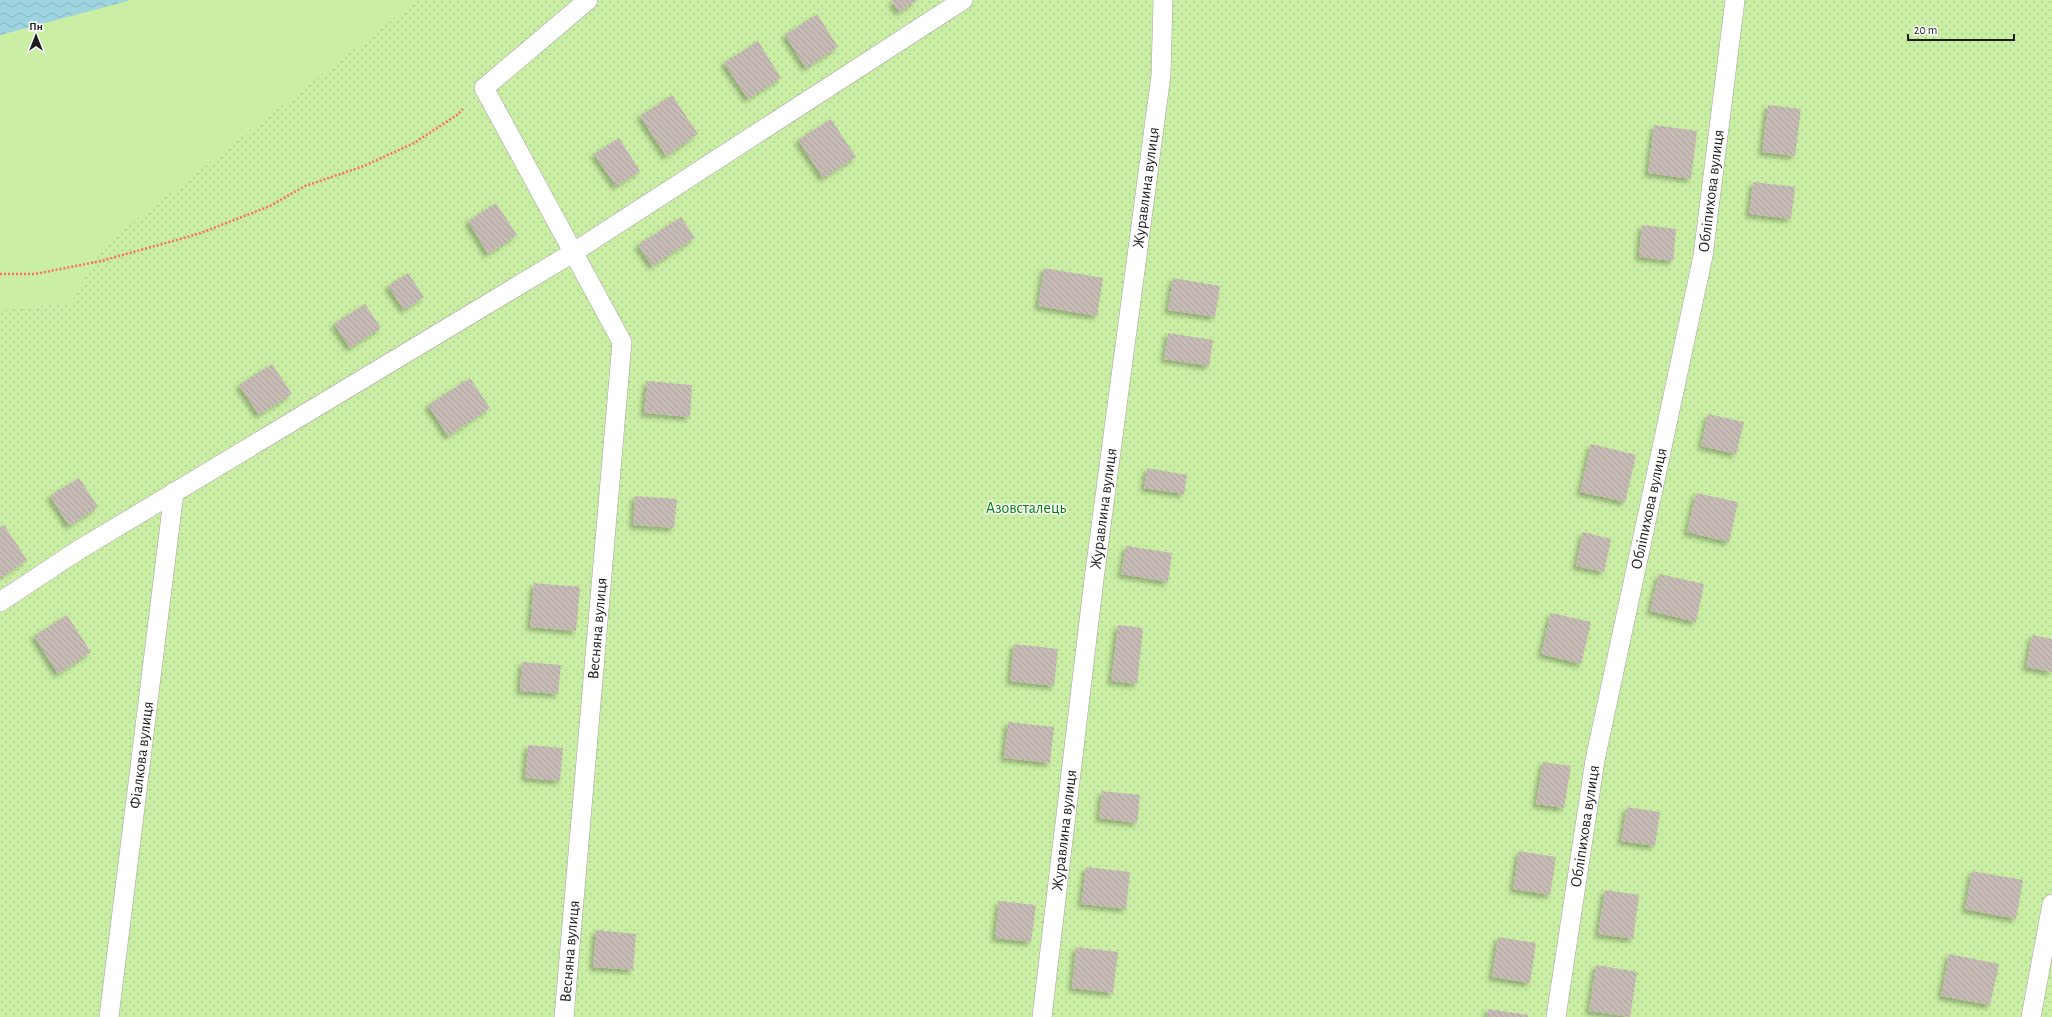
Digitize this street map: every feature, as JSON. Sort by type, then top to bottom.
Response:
[{"type":"lane","points":[[484,88],[588,0]]},
{"type":"lane","points":[[0,602],[77,551],[574,252],[963,0]]},
{"type":"lane","name":"Журавлина вулиця","points":[[1042,1017],[1094,579],[1162,75],[1163,0]]},
{"type":"lane","name":"Обліпихова вулиця","points":[[1556,1017],[1595,760],[1703,256],[1735,0]]},
{"type":"lane","name":"Весняна вулиця","points":[[484,88],[622,342],[564,1017]]},
{"type":"lane","name":"Фіалкова вулиця","points":[[109,1017],[174,492]]},
{"type":"lane","points":[[2031,1017],[2052,904]]},
{"type":"path","points":[[0,274],[35,274],[101,261],[198,234],[270,206],[305,186],[364,166],[414,143],[457,115],[484,88]]},
{"type":"green space","points":[[0,0],[417,0],[100,248],[72,303],[0,310]]},
{"type":"green space","name":"Азовсталець","points":[[417,0],[2052,0],[2052,1017],[0,1017],[0,310],[72,303],[100,248]]},
{"type":"water","points":[[0,0],[131,0],[0,35]]},
{"type":"building","points":[[891,0],[918,0],[899,12]]},
{"type":"building","points":[[817,14],[838,47],[806,68],[785,35]]},
{"type":"building","points":[[758,41],[781,78],[748,99],[724,63]]},
{"type":"building","points":[[672,95],[698,134],[666,156],[640,116]]},
{"type":"building","points":[[1768,105],[1801,109],[1795,156],[1762,152]]},
{"type":"building","points":[[831,119],[856,157],[823,178],[798,140]]},
{"type":"building","points":[[1654,125],[1697,131],[1691,179],[1648,173]]},
{"type":"building","points":[[619,138],[640,171],[616,186],[594,154]]},
{"type":"building","points":[[1753,182],[1795,187],[1791,219],[1749,214]]},
{"type":"building","points":[[496,203],[517,235],[488,254],[468,221]]},
{"type":"building","points":[[681,217],[695,238],[652,266],[638,245]]},
{"type":"building","points":[[1642,225],[1676,229],[1673,261],[1639,257]]},
{"type":"building","points":[[1044,268],[1103,278],[1097,316],[1038,306]]},
{"type":"building","points":[[408,273],[424,297],[404,310],[388,286]]},
{"type":"building","points":[[1173,278],[1220,286],[1215,317],[1168,310]]},
{"type":"building","points":[[365,304],[381,328],[350,348],[334,324]]},
{"type":"building","points":[[1168,333],[1213,340],[1209,366],[1164,359]]},
{"type":"building","points":[[272,364],[292,394],[259,415],[239,385]]},
{"type":"building","points":[[470,378],[490,408],[448,436],[428,405]]},
{"type":"building","points":[[647,381],[692,385],[690,417],[644,413]]},
{"type":"building","points":[[1708,414],[1744,422],[1736,454],[1701,446]]},
{"type":"building","points":[[1591,444],[1636,455],[1625,502],[1580,492]]},
{"type":"building","points":[[1147,468],[1187,475],[1184,494],[1144,488]]},
{"type":"building","points":[[79,478],[98,507],[69,526],[50,496]]},
{"type":"building","points":[[1696,493],[1738,502],[1729,542],[1687,532]]},
{"type":"building","points":[[635,496],[677,499],[674,528],[633,525]]},
{"type":"building","points":[[4,525],[27,560],[0,578],[0,527]]},
{"type":"building","points":[[1583,532],[1611,539],[1604,572],[1576,566]]},
{"type":"building","points":[[1126,546],[1172,553],[1168,582],[1121,574]]},
{"type":"building","points":[[1659,574],[1704,584],[1696,622],[1650,611]]},
{"type":"building","points":[[534,583],[580,587],[576,631],[530,627]]},
{"type":"building","points":[[1551,613],[1591,622],[1581,664],[1541,654]]},
{"type":"building","points":[[67,615],[91,652],[58,674],[34,636]]},
{"type":"building","points":[[1118,625],[1143,628],[1137,684],[1111,681]]},
{"type":"building","points":[[2032,635],[2052,639],[2052,672],[2026,667]]},
{"type":"building","points":[[1014,644],[1058,649],[1054,686],[1010,681]]},
{"type":"building","points":[[522,662],[561,665],[558,694],[520,691]]},
{"type":"building","points":[[1008,722],[1054,727],[1050,763],[1004,758]]},
{"type":"building","points":[[528,745],[563,748],[560,781],[525,778]]},
{"type":"building","points":[[1543,762],[1571,766],[1564,808],[1536,804]]},
{"type":"building","points":[[1102,791],[1140,795],[1137,823],[1099,818]]},
{"type":"building","points":[[1627,807],[1660,812],[1655,846],[1621,841]]},
{"type":"building","points":[[1519,851],[1556,857],[1550,895],[1513,889]]},
{"type":"building","points":[[1086,867],[1130,872],[1126,909],[1081,904]]},
{"type":"building","points":[[1972,871],[2023,880],[2016,919],[1965,909]]},
{"type":"building","points":[[1605,890],[1639,895],[1633,939],[1598,934]]},
{"type":"building","points":[[999,901],[1036,905],[1031,942],[995,938]]},
{"type":"building","points":[[596,930],[636,934],[633,970],[593,967]]},
{"type":"building","points":[[1498,937],[1536,943],[1530,983],[1492,977]]},
{"type":"building","points":[[1076,947],[1118,952],[1113,993],[1072,988]]},
{"type":"building","points":[[1949,954],[1999,964],[1990,1005],[1941,996]]},
{"type":"building","points":[[1596,965],[1637,972],[1630,1017],[1589,1011]]},
{"type":"building","points":[[1488,1009],[1528,1015],[1528,1017],[1487,1017]]}]
